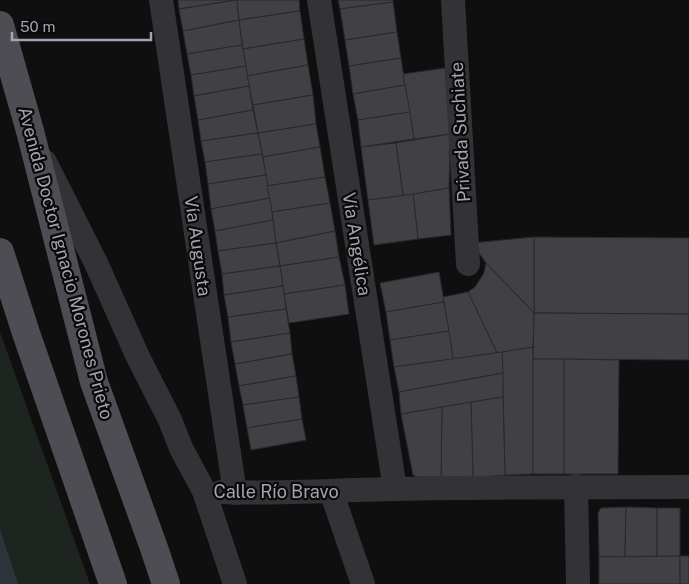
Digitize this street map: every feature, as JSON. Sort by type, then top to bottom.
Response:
[{"type":"main road","name":"Avenida Doctor Ignacio Morones Prieto","points":[[0,25],[30,131],[94,382],[166,584]]},
{"type":"main road","points":[[0,252],[112,584]]},
{"type":"street","name":"Vía Augusta","points":[[161,0],[235,493]]},
{"type":"street","name":"Vía Angélica","points":[[319,0],[395,488]]},
{"type":"street","name":"Privada Suchiate","points":[[453,0],[468,264]]},
{"type":"street","name":"Calle Río Bravo","points":[[30,131],[96,263],[138,357],[170,420],[181,448],[204,491],[235,493],[395,488],[689,487]]},
{"type":"street","points":[[576,486],[578,584]]},
{"type":"street","points":[[204,491],[235,584]]},
{"type":"street","points":[[331,491],[362,584]]},
{"type":"shaded area","points":[[0,332],[90,584],[0,584]]},
{"type":"shaded area","points":[[0,530],[18,584],[0,584]]},
{"type":"building","points":[[178,0],[236,0],[179,9]]},
{"type":"building","points":[[237,0],[239,20],[183,31],[179,9]]},
{"type":"building","points":[[237,0],[299,0],[300,11],[239,20]]},
{"type":"building","points":[[338,0],[393,0],[393,2],[340,9]]},
{"type":"building","points":[[393,2],[397,32],[345,40],[340,9]]},
{"type":"building","points":[[300,11],[304,39],[243,49],[239,20]]},
{"type":"building","points":[[239,20],[242,45],[187,54],[183,31]]},
{"type":"building","points":[[397,32],[401,58],[349,66],[345,40]]},
{"type":"building","points":[[304,39],[308,65],[247,76],[243,49]]},
{"type":"building","points":[[242,45],[246,66],[191,75],[187,54]]},
{"type":"building","points":[[401,58],[405,85],[353,94],[349,66]]},
{"type":"building","points":[[308,65],[313,95],[253,105],[247,76]]},
{"type":"building","points":[[246,66],[249,86],[194,96],[191,75]]},
{"type":"building","points":[[445,68],[450,134],[414,139],[403,74]]},
{"type":"building","points":[[405,85],[410,112],[358,120],[353,94]]},
{"type":"building","points":[[249,86],[253,110],[198,120],[194,96]]},
{"type":"building","points":[[313,95],[316,124],[258,133],[253,105]]},
{"type":"building","points":[[253,110],[258,133],[201,141],[198,120]]},
{"type":"building","points":[[410,112],[414,139],[361,147],[358,120]]},
{"type":"building","points":[[316,124],[320,147],[263,157],[258,133]]},
{"type":"building","points":[[258,133],[262,154],[205,162],[201,141]]},
{"type":"building","points":[[450,134],[449,188],[403,196],[396,143]]},
{"type":"building","points":[[396,143],[403,196],[368,200],[361,147]]},
{"type":"building","points":[[320,147],[325,177],[267,186],[263,157]]},
{"type":"building","points":[[262,154],[266,175],[208,184],[205,162]]},
{"type":"building","points":[[266,175],[270,198],[211,209],[208,184]]},
{"type":"building","points":[[325,177],[330,203],[272,212],[267,186]]},
{"type":"building","points":[[449,188],[451,235],[418,239],[413,194]]},
{"type":"building","points":[[413,194],[418,239],[374,245],[368,200]]},
{"type":"building","points":[[270,198],[273,220],[215,231],[211,209]]},
{"type":"building","points":[[330,203],[335,231],[276,243],[272,212]]},
{"type":"building","points":[[273,220],[276,243],[218,251],[215,231]]},
{"type":"building","points":[[335,231],[339,257],[280,266],[276,243]]},
{"type":"building","points":[[534,237],[689,238],[689,314],[534,313]]},
{"type":"building","points":[[534,237],[534,313],[486,263],[472,243]]},
{"type":"building","points":[[276,243],[280,266],[222,274],[218,251]]},
{"type":"building","points":[[339,257],[345,285],[284,294],[280,266]]},
{"type":"building","points":[[486,263],[534,313],[533,347],[497,353],[468,292],[475,287],[484,273]]},
{"type":"building","points":[[280,266],[283,286],[224,295],[222,274]]},
{"type":"building","points":[[439,272],[444,302],[386,312],[380,283]]},
{"type":"building","points":[[345,285],[349,314],[289,323],[284,294]]},
{"type":"building","points":[[283,286],[286,309],[228,317],[224,295]]},
{"type":"building","points":[[468,292],[497,353],[453,359],[443,297]]},
{"type":"building","points":[[444,302],[449,331],[390,340],[386,312]]},
{"type":"building","points":[[286,309],[290,333],[231,342],[228,317]]},
{"type":"building","points":[[534,313],[689,314],[689,360],[533,359]]},
{"type":"building","points":[[449,331],[453,359],[394,367],[390,340]]},
{"type":"building","points":[[290,333],[292,354],[235,364],[231,342]]},
{"type":"building","points":[[533,347],[533,474],[505,475],[502,352]]},
{"type":"building","points":[[502,352],[503,373],[399,392],[394,367]]},
{"type":"building","points":[[292,354],[296,376],[239,386],[235,364]]},
{"type":"building","points":[[533,359],[564,359],[564,474],[533,474]]},
{"type":"building","points":[[564,359],[619,360],[618,474],[564,474]]},
{"type":"building","points":[[503,373],[503,397],[401,414],[399,392]]},
{"type":"building","points":[[296,376],[299,397],[243,405],[239,386]]},
{"type":"building","points":[[299,397],[302,419],[247,428],[243,405]]},
{"type":"building","points":[[503,397],[505,475],[473,478],[471,402]]},
{"type":"building","points":[[471,402],[473,478],[441,477],[442,407]]},
{"type":"building","points":[[442,407],[441,477],[417,477],[413,475],[401,414]]},
{"type":"building","points":[[302,419],[306,440],[251,450],[247,428]]},
{"type":"building","points":[[626,507],[625,557],[599,557],[598,513],[601,508]]},
{"type":"building","points":[[626,507],[657,508],[657,557],[625,557]]},
{"type":"building","points":[[657,508],[680,508],[680,556],[657,557]]},
{"type":"building","points":[[680,556],[680,584],[599,584],[599,557]]},
{"type":"building","points":[[680,556],[689,556],[689,584],[680,584]]}]
